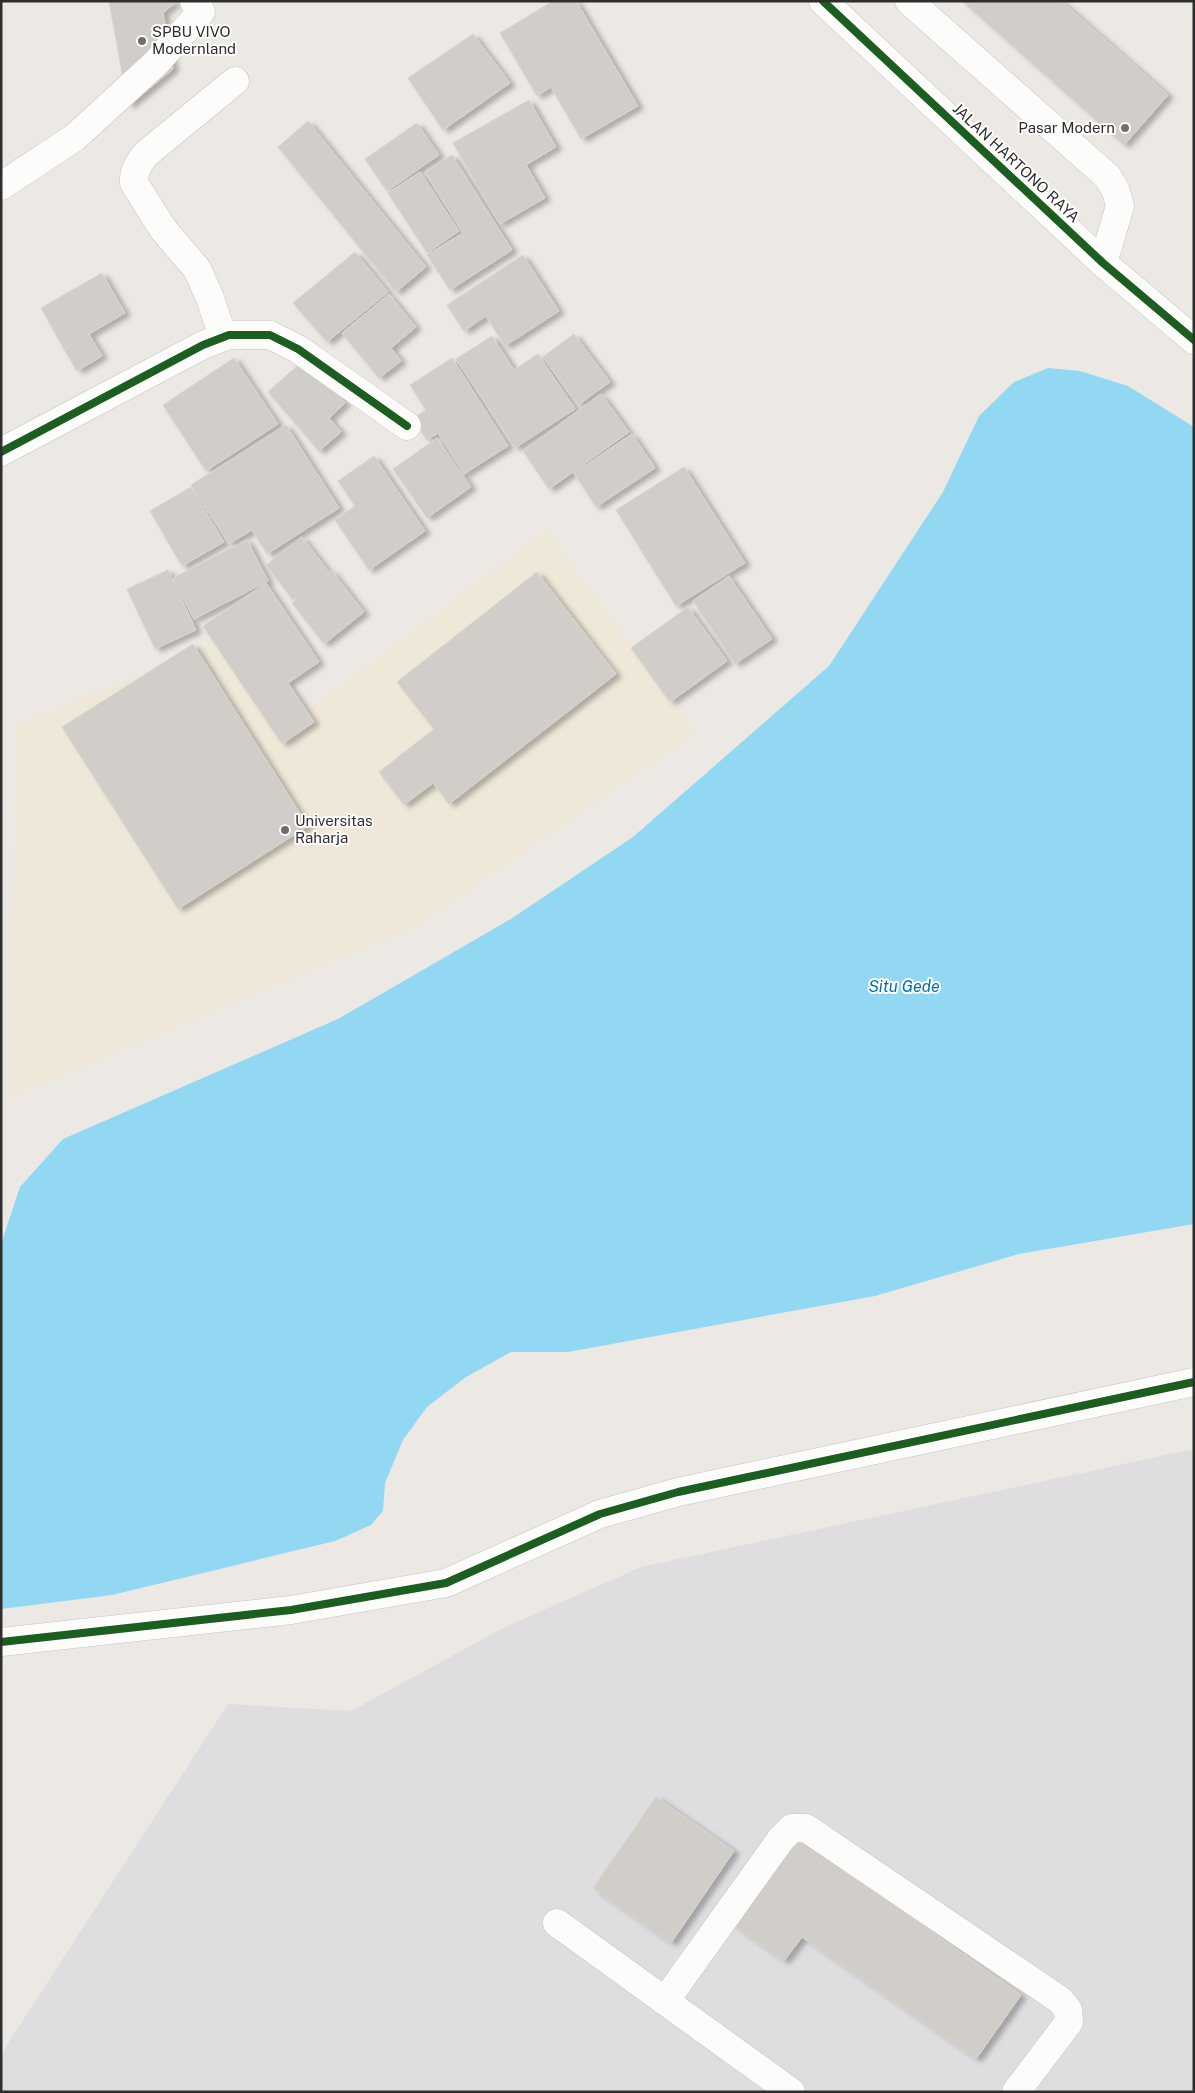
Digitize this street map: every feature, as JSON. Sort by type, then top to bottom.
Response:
[{"type":"street","points":[[1,186],[74,138],[156,63],[200,12],[194,1]]},
{"type":"street","name":"JALAN HARTONO RAYA","points":[[823,1],[1103,263],[1194,340]]},
{"type":"street","points":[[909,1],[1108,177],[1116,191],[1120,206],[1103,263]]},
{"type":"street","points":[[223,337],[210,298],[197,269],[163,229],[134,183],[134,178],[138,163],[147,153],[235,81]]},
{"type":"street","points":[[1,452],[203,344],[223,337],[270,335],[298,349],[407,426]]},
{"type":"street","points":[[1,1642],[291,1610],[446,1583],[600,1514],[678,1492],[1194,1382]]},
{"type":"street","points":[[665,2001],[781,1839],[792,1828],[806,1828],[1060,2000],[1068,2010],[1069,2022],[1016,2092]]},
{"type":"street","points":[[557,1923],[791,2092]]},
{"type":"shaded area","name":"Universitas Raharja","points":[[547,530],[696,734],[415,927],[9,1098],[16,725],[227,638],[292,723]]},
{"type":"shaded area","points":[[1194,1449],[1194,2092],[1,2092],[1,2054],[228,1704],[351,1711],[505,1627],[641,1567]]},
{"type":"water","name":"Situ Gede","points":[[1048,368],[1080,371],[1128,386],[1194,427],[1194,1224],[1019,1254],[875,1296],[568,1352],[511,1352],[466,1377],[427,1407],[403,1440],[385,1483],[383,1511],[371,1525],[335,1541],[112,1595],[1,1609],[1,1244],[20,1187],[63,1139],[338,1019],[511,919],[633,837],[829,666],[943,492],[979,416],[1014,382]]},
{"type":"building","name":"SPBU VIVO Modernland","points":[[109,1],[177,1],[163,13],[173,69],[128,106]]},
{"type":"building","points":[[553,1],[576,1],[638,106],[581,139],[551,87],[537,96],[500,33]]},
{"type":"building","points":[[962,1],[1061,1],[1168,95],[1124,145]]},
{"type":"building","points":[[473,34],[510,83],[443,130],[408,78]]},
{"type":"building","points":[[529,100],[556,147],[526,165],[545,198],[500,224],[453,143]]},
{"type":"building","points":[[308,121],[426,267],[396,292],[278,147]]},
{"type":"building","points":[[417,123],[439,155],[387,191],[365,159]]},
{"type":"building","points":[[452,155],[512,250],[450,290],[427,255],[463,233],[425,172]]},
{"type":"building","points":[[420,172],[459,231],[427,253],[388,193]]},
{"type":"building","points":[[355,252],[388,292],[327,342],[293,303]]},
{"type":"building","points":[[523,255],[559,311],[505,346],[486,316],[464,331],[447,305]]},
{"type":"building","points":[[102,273],[125,313],[64,349],[41,308]]},
{"type":"building","points":[[389,294],[416,327],[391,348],[401,361],[379,378],[342,333]]},
{"type":"building","points":[[89,334],[102,356],[77,371],[64,349]]},
{"type":"building","points":[[574,334],[610,382],[578,405],[543,357]]},
{"type":"building","points":[[492,336],[514,370],[538,354],[575,409],[515,448],[456,359]]},
{"type":"building","points":[[234,358],[278,424],[206,471],[163,405]]},
{"type":"building","points":[[306,358],[345,403],[329,418],[341,432],[319,451],[268,392]]},
{"type":"building","points":[[452,358],[508,446],[464,474],[438,433],[427,440],[413,419],[426,410],[410,385]]},
{"type":"building","points":[[601,394],[629,432],[549,489],[523,451]]},
{"type":"building","points":[[286,425],[339,508],[267,554],[252,530],[229,544],[191,485]]},
{"type":"building","points":[[632,434],[655,468],[596,507],[574,473]]},
{"type":"building","points":[[437,438],[471,487],[427,518],[393,469]]},
{"type":"building","points":[[374,456],[425,531],[369,570],[335,520],[355,506],[338,481]]},
{"type":"building","points":[[684,467],[745,563],[676,606],[616,510]]},
{"type":"building","points":[[191,487],[224,542],[182,566],[150,511]]},
{"type":"building","points":[[302,537],[329,572],[293,600],[266,565]]},
{"type":"building","points":[[247,540],[268,581],[194,619],[173,578]]},
{"type":"building","points":[[168,570],[196,630],[155,649],[127,589]]},
{"type":"building","points":[[332,571],[364,612],[324,644],[292,603]]},
{"type":"building","points":[[537,572],[616,674],[449,804],[433,783],[404,805],[379,772],[434,729],[397,682]]},
{"type":"building","points":[[729,576],[772,639],[735,664],[693,601]]},
{"type":"building","points":[[266,583],[319,662],[288,683],[314,722],[282,744],[203,626]]},
{"type":"building","points":[[688,607],[727,661],[670,702],[631,648]]},
{"type":"building","points":[[193,644],[308,826],[178,909],[62,727]]},
{"type":"building","points":[[656,1797],[734,1851],[671,1943],[593,1888]]},
{"type":"building","points":[[791,1832],[1021,1995],[976,2059],[802,1937],[784,1961],[728,1921]]},
{"type":"cycle path","points":[[823,1],[1103,263],[1194,340]]},
{"type":"cycle path","points":[[1,452],[203,345],[229,335],[270,335],[298,349],[407,426]]},
{"type":"cycle path","points":[[1,1642],[291,1610],[446,1583],[600,1514],[678,1492],[1194,1382]]},
{"type":"place","name":"SPBU VIVO Modernland","points":[[142,41]]},
{"type":"place","name":"Pasar Modern","points":[[1125,128]]},
{"type":"place","name":"Universitas Raharja","points":[[285,830]]}]
